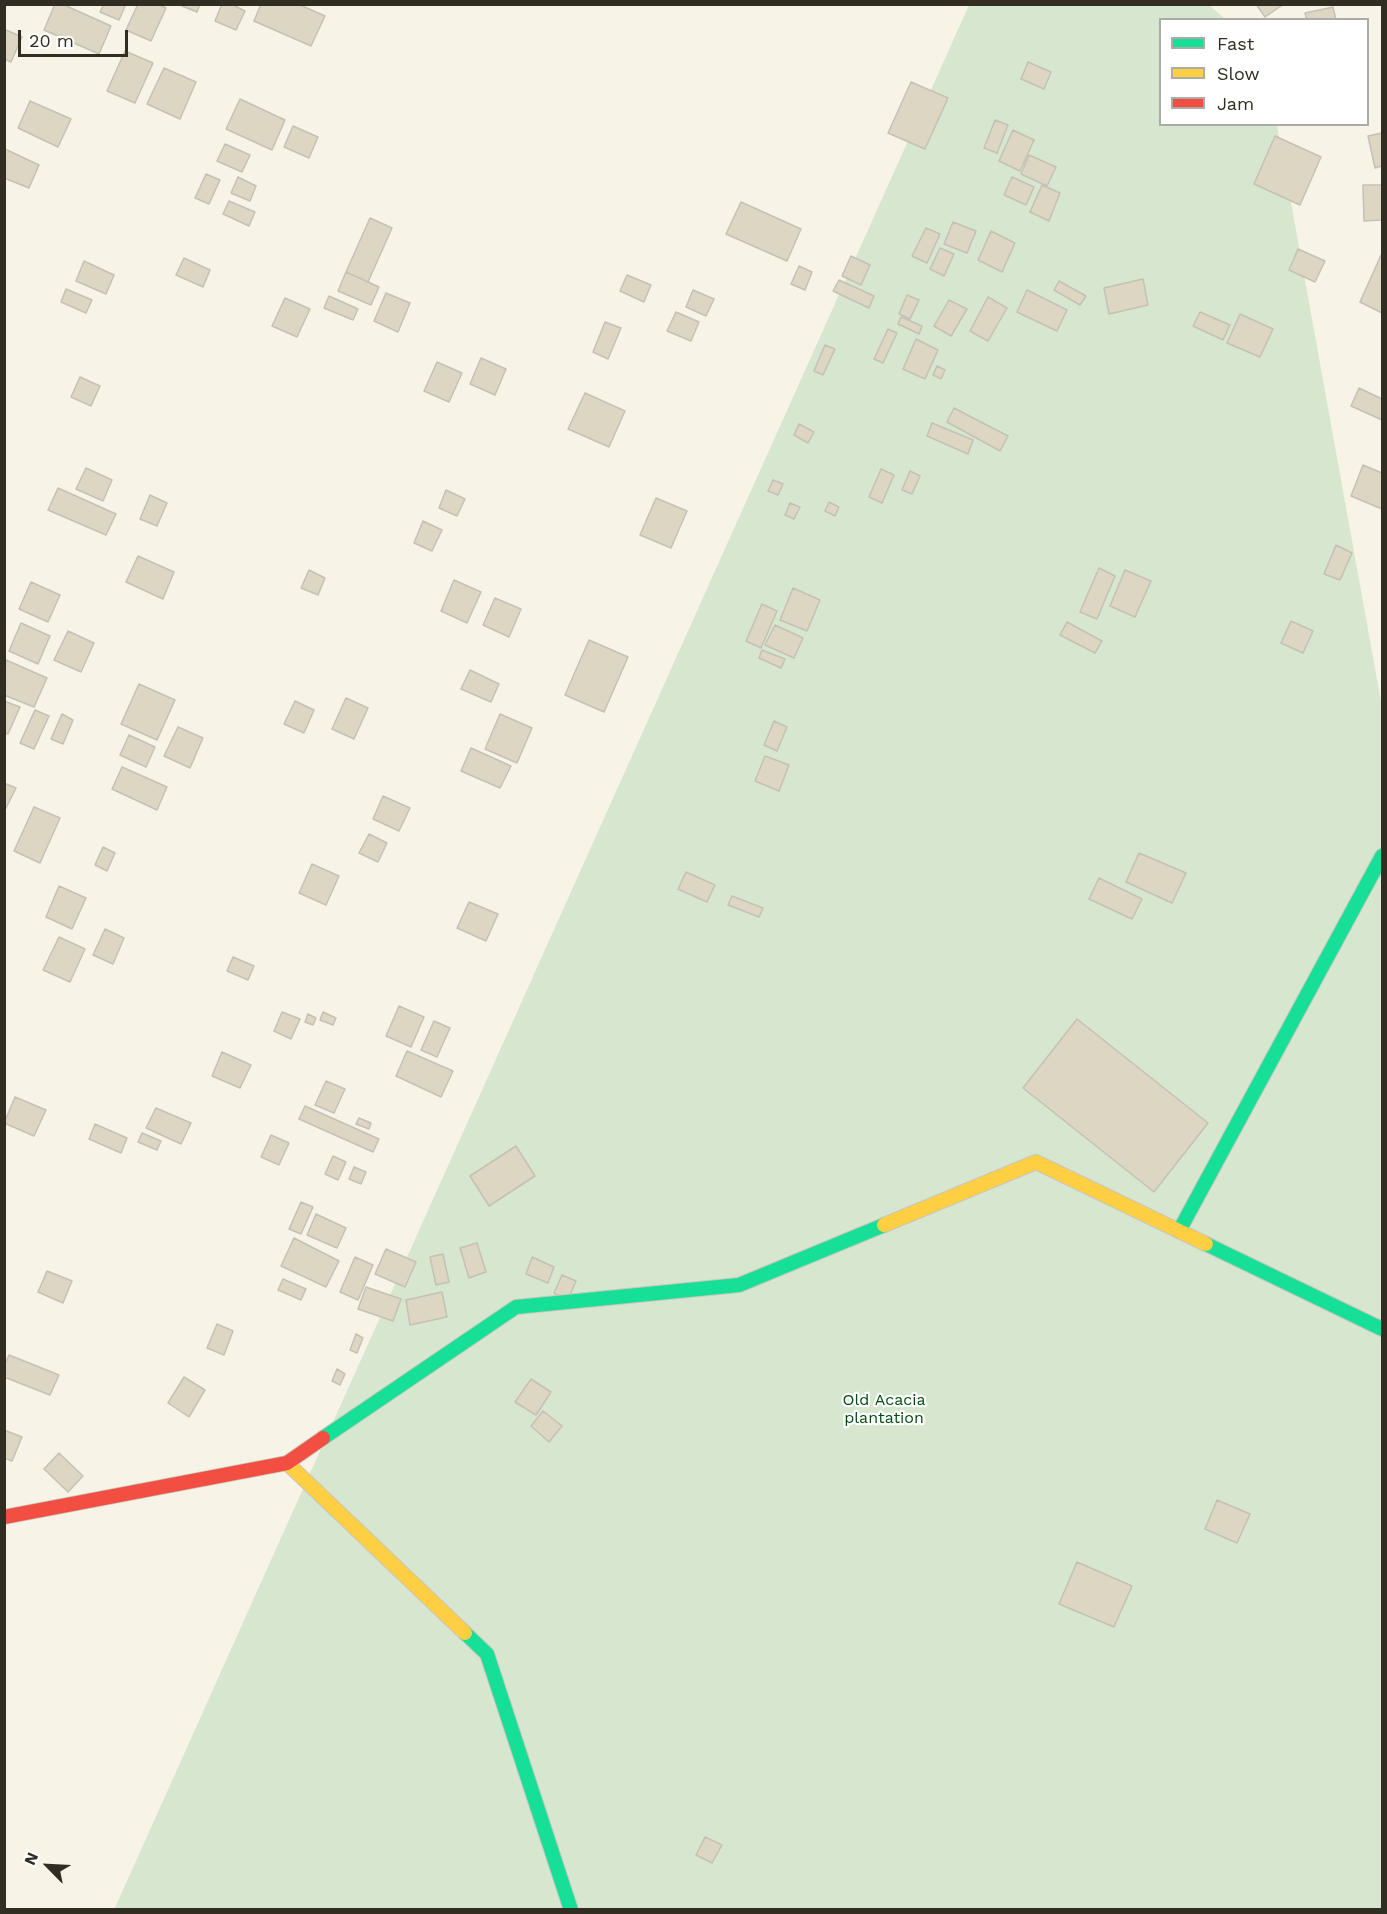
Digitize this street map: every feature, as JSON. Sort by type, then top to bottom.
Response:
[{"type":"street","points":[[1179,1231],[1383,856]]},
{"type":"street","points":[[4,1517],[287,1463],[516,1307],[739,1286],[1036,1162],[1383,1329]]},
{"type":"street","points":[[287,1463],[487,1654],[571,1910]]},
{"type":"green space","name":"Old Acacia plantation","points":[[969,5],[1209,5],[1224,18],[1159,18],[1159,126],[1277,126],[1382,707],[1382,1909],[114,1910]]},
{"type":"building","points":[[55,4],[62,4],[111,26],[99,54],[44,30]]},
{"type":"building","points":[[104,4],[126,4],[119,20],[100,12]]},
{"type":"building","points":[[138,4],[157,4],[166,8],[151,41],[126,30]]},
{"type":"building","points":[[183,4],[200,4],[197,12],[182,6]]},
{"type":"building","points":[[222,4],[231,4],[245,11],[236,30],[215,21]]},
{"type":"building","points":[[261,4],[298,4],[325,16],[311,46],[254,21]]},
{"type":"building","points":[[1256,4],[1284,4],[1265,17]]},
{"type":"building","points":[[1333,7],[1336,18],[1306,18],[1305,13]]},
{"type":"building","points":[[4,29],[22,37],[11,62],[4,59]]},
{"type":"building","points":[[125,51],[153,63],[135,103],[107,91]]},
{"type":"building","points":[[1028,62],[1051,72],[1044,89],[1021,79]]},
{"type":"building","points":[[164,68],[196,82],[180,119],[147,104]]},
{"type":"building","points":[[911,82],[948,98],[925,149],[888,133]]},
{"type":"building","points":[[240,99],[285,120],[272,150],[226,129]]},
{"type":"building","points":[[30,101],[71,119],[58,147],[18,128]]},
{"type":"building","points":[[995,120],[1008,125],[997,153],[984,148]]},
{"type":"building","points":[[293,126],[318,137],[309,158],[284,147]]},
{"type":"building","points":[[1013,130],[1034,140],[1020,171],[999,161]]},
{"type":"building","points":[[1382,133],[1382,166],[1375,168],[1368,136]]},
{"type":"building","points":[[1275,136],[1321,157],[1300,205],[1254,184]]},
{"type":"building","points":[[225,144],[250,155],[242,172],[217,161]]},
{"type":"building","points":[[5,149],[39,165],[29,188],[4,178]]},
{"type":"building","points":[[1029,155],[1056,167],[1047,186],[1021,174]]},
{"type":"building","points":[[206,174],[220,180],[209,204],[195,198]]},
{"type":"building","points":[[238,177],[256,186],[250,201],[231,193]]},
{"type":"building","points":[[1012,177],[1034,187],[1026,205],[1004,195]]},
{"type":"building","points":[[1042,185],[1060,193],[1049,221],[1030,212]]},
{"type":"building","points":[[1363,185],[1382,185],[1382,220],[1364,221]]},
{"type":"building","points":[[229,201],[255,212],[249,226],[223,214]]},
{"type":"building","points":[[741,202],[801,229],[787,261],[726,234]]},
{"type":"building","points":[[370,218],[392,228],[368,282],[346,272]]},
{"type":"building","points":[[953,222],[976,231],[967,253],[944,244]]},
{"type":"building","points":[[926,228],[940,234],[927,263],[912,256]]},
{"type":"building","points":[[991,231],[1015,243],[1002,272],[978,260]]},
{"type":"building","points":[[940,248],[954,254],[944,276],[930,269]]},
{"type":"building","points":[[1298,249],[1325,261],[1315,282],[1289,270]]},
{"type":"building","points":[[851,256],[870,265],[861,285],[842,276]]},
{"type":"building","points":[[1382,256],[1382,313],[1360,302]]},
{"type":"building","points":[[184,258],[210,270],[203,287],[176,275]]},
{"type":"building","points":[[84,261],[114,275],[106,294],[76,281]]},
{"type":"building","points":[[799,266],[812,272],[805,290],[791,284]]},
{"type":"building","points":[[346,272],[379,287],[371,305],[338,291]]},
{"type":"building","points":[[627,275],[651,285],[644,302],[620,291]]},
{"type":"building","points":[[1143,279],[1148,305],[1109,314],[1104,288]]},
{"type":"building","points":[[839,280],[874,296],[869,308],[833,291]]},
{"type":"building","points":[[1059,281],[1086,296],[1080,305],[1054,290]]},
{"type":"building","points":[[66,289],[92,300],[86,313],[61,302]]},
{"type":"building","points":[[693,290],[714,299],[706,316],[686,307]]},
{"type":"building","points":[[1027,290],[1067,310],[1057,331],[1017,312]]},
{"type":"building","points":[[386,293],[410,303],[398,332],[374,321]]},
{"type":"building","points":[[907,295],[919,300],[910,319],[899,314]]},
{"type":"building","points":[[329,296],[358,309],[353,320],[324,308]]},
{"type":"building","points":[[988,297],[1007,308],[988,341],[970,331]]},
{"type":"building","points":[[285,298],[310,309],[297,337],[272,326]]},
{"type":"building","points":[[949,300],[967,309],[951,336],[934,326]]},
{"type":"building","points":[[676,312],[699,322],[691,341],[667,331]]},
{"type":"building","points":[[1200,312],[1230,325],[1223,340],[1193,326]]},
{"type":"building","points":[[1240,314],[1273,329],[1260,357],[1227,343]]},
{"type":"building","points":[[901,317],[922,326],[919,334],[898,324]]},
{"type":"building","points":[[605,322],[621,328],[608,359],[593,352]]},
{"type":"building","points":[[888,329],[897,333],[883,363],[874,359]]},
{"type":"building","points":[[916,339],[938,350],[925,379],[903,369]]},
{"type":"building","points":[[825,345],[835,349],[823,375],[814,371]]},
{"type":"building","points":[[481,358],[506,369],[495,395],[470,384]]},
{"type":"building","points":[[437,362],[462,373],[449,402],[424,391]]},
{"type":"building","points":[[937,366],[945,370],[941,379],[933,375]]},
{"type":"building","points":[[80,377],[100,386],[91,406],[71,397]]},
{"type":"building","points":[[1359,388],[1382,399],[1382,420],[1351,406]]},
{"type":"building","points":[[585,393],[625,411],[609,447],[568,429]]},
{"type":"building","points":[[954,408],[1008,436],[1000,451],[947,422]]},
{"type":"building","points":[[932,423],[973,440],[968,454],[927,436]]},
{"type":"building","points":[[799,424],[814,432],[808,443],[794,435]]},
{"type":"building","points":[[1363,465],[1382,473],[1382,509],[1351,496]]},
{"type":"building","points":[[86,468],[112,480],[103,501],[76,489]]},
{"type":"building","points":[[881,469],[894,475],[882,503],[869,497]]},
{"type":"building","points":[[910,471],[920,476],[912,494],[902,490]]},
{"type":"building","points":[[773,480],[783,484],[778,495],[768,491]]},
{"type":"building","points":[[58,488],[116,514],[106,535],[48,510]]},
{"type":"building","points":[[446,490],[465,499],[457,516],[439,508]]},
{"type":"building","points":[[150,495],[167,503],[157,526],[140,519]]},
{"type":"building","points":[[656,498],[687,511],[671,548],[640,535]]},
{"type":"building","points":[[829,502],[839,507],[835,516],[825,511]]},
{"type":"building","points":[[790,503],[800,507],[794,519],[785,515]]},
{"type":"building","points":[[423,521],[442,530],[432,551],[414,543]]},
{"type":"building","points":[[1336,545],[1352,553],[1340,580],[1324,574]]},
{"type":"building","points":[[138,556],[174,572],[163,599],[126,582]]},
{"type":"building","points":[[1099,568],[1115,576],[1097,619],[1080,612]]},
{"type":"building","points":[[309,570],[325,578],[318,595],[301,588]]},
{"type":"building","points":[[1125,570],[1151,581],[1135,617],[1110,606]]},
{"type":"building","points":[[454,580],[481,592],[467,623],[441,611]]},
{"type":"building","points":[[31,582],[60,595],[48,622],[19,609]]},
{"type":"building","points":[[793,588],[820,600],[807,631],[780,620]]},
{"type":"building","points":[[495,598],[521,609],[509,637],[483,625]]},
{"type":"building","points":[[762,604],[777,611],[761,648],[746,641]]},
{"type":"building","points":[[1291,621],[1313,631],[1303,653],[1281,643]]},
{"type":"building","points":[[1067,622],[1102,641],[1095,653],[1060,635]]},
{"type":"building","points":[[21,623],[50,636],[38,664],[9,651]]},
{"type":"building","points":[[775,625],[803,638],[794,658],[765,645]]},
{"type":"building","points":[[68,631],[94,643],[81,672],[54,660]]},
{"type":"building","points":[[589,640],[628,657],[604,712],[565,695]]},
{"type":"building","points":[[762,650],[785,659],[781,668],[759,658]]},
{"type":"building","points":[[6,660],[47,678],[34,707],[4,695]]},
{"type":"building","points":[[470,670],[499,684],[491,702],[461,689]]},
{"type":"building","points":[[139,684],[175,700],[157,740],[121,724]]},
{"type":"building","points":[[346,698],[368,708],[354,739],[332,729]]},
{"type":"building","points":[[4,701],[20,707],[8,734],[4,732]]},
{"type":"building","points":[[295,701],[314,710],[304,733],[284,724]]},
{"type":"building","points":[[35,710],[49,716],[34,749],[20,743]]},
{"type":"building","points":[[62,714],[73,720],[63,744],[51,739]]},
{"type":"building","points":[[500,714],[532,728],[517,763],[485,749]]},
{"type":"building","points":[[774,721],[787,727],[777,751],[764,745]]},
{"type":"building","points":[[178,727],[203,738],[190,768],[164,756]]},
{"type":"building","points":[[129,735],[155,747],[146,767],[120,755]]},
{"type":"building","points":[[471,748],[511,766],[500,788],[461,771]]},
{"type":"building","points":[[765,756],[789,765],[779,791],[755,781]]},
{"type":"building","points":[[122,767],[167,787],[157,810],[112,789]]},
{"type":"building","points":[[4,783],[16,788],[4,812]]},
{"type":"building","points":[[383,796],[410,808],[399,831],[373,819]]},
{"type":"building","points":[[34,807],[60,818],[40,863],[14,851]]},
{"type":"building","points":[[369,834],[387,843],[378,862],[359,853]]},
{"type":"building","points":[[103,847],[115,853],[107,871],[95,865]]},
{"type":"building","points":[[1139,853],[1186,873],[1172,903],[1126,882]]},
{"type":"building","points":[[312,864],[339,876],[326,905],[299,893]]},
{"type":"building","points":[[686,872],[715,885],[707,902],[678,889]]},
{"type":"building","points":[[1099,878],[1142,899],[1132,919],[1089,899]]},
{"type":"building","points":[[59,886],[86,898],[72,929],[46,917]]},
{"type":"building","points":[[732,896],[763,908],[759,917],[728,905]]},
{"type":"building","points":[[469,902],[498,914],[486,941],[457,928]]},
{"type":"building","points":[[105,929],[124,938],[113,964],[93,955]]},
{"type":"building","points":[[59,937],[85,949],[70,982],[43,970]]},
{"type":"building","points":[[233,957],[254,966],[248,980],[227,971]]},
{"type":"building","points":[[399,1006],[424,1017],[411,1047],[386,1036]]},
{"type":"building","points":[[282,1012],[300,1019],[291,1039],[274,1031]]},
{"type":"building","points":[[323,1012],[336,1018],[333,1025],[320,1020]]},
{"type":"building","points":[[308,1014],[316,1018],[313,1025],[305,1022]]},
{"type":"building","points":[[1077,1019],[1208,1123],[1154,1192],[1023,1088]]},
{"type":"building","points":[[434,1021],[450,1028],[437,1057],[421,1050]]},
{"type":"building","points":[[407,1051],[453,1071],[441,1097],[396,1076]]},
{"type":"building","points":[[222,1052],[251,1065],[240,1088],[212,1076]]},
{"type":"building","points":[[326,1081],[345,1089],[334,1113],[315,1105]]},
{"type":"building","points":[[15,1097],[46,1110],[34,1136],[4,1123]]},
{"type":"building","points":[[305,1106],[379,1139],[373,1152],[299,1119]]},
{"type":"building","points":[[156,1108],[191,1123],[181,1144],[146,1128]]},
{"type":"building","points":[[359,1118],[371,1123],[369,1129],[356,1124]]},
{"type":"building","points":[[95,1124],[127,1138],[121,1153],[89,1139]]},
{"type":"building","points":[[142,1133],[161,1141],[157,1150],[138,1142]]},
{"type":"building","points":[[271,1135],[289,1143],[279,1165],[261,1157]]},
{"type":"building","points":[[516,1146],[535,1176],[489,1206],[470,1176]]},
{"type":"building","points":[[333,1156],[346,1162],[338,1180],[325,1174]]},
{"type":"building","points":[[354,1167],[366,1172],[361,1184],[349,1179]]},
{"type":"building","points":[[301,1202],[313,1207],[301,1234],[289,1229]]},
{"type":"building","points":[[316,1214],[346,1228],[337,1248],[307,1235]]},
{"type":"building","points":[[294,1238],[339,1261],[326,1287],[281,1266]]},
{"type":"building","points":[[477,1243],[486,1272],[469,1278],[460,1248]]},
{"type":"building","points":[[386,1249],[416,1262],[405,1287],[375,1274]]},
{"type":"building","points":[[443,1254],[449,1282],[436,1285],[430,1257]]},
{"type":"building","points":[[355,1257],[373,1265],[358,1300],[340,1292]]},
{"type":"building","points":[[532,1257],[554,1267],[548,1283],[526,1274]]},
{"type":"building","points":[[47,1271],[72,1281],[63,1303],[38,1292]]},
{"type":"building","points":[[562,1275],[576,1281],[568,1300],[554,1293]]},
{"type":"building","points":[[283,1279],[306,1289],[301,1300],[278,1290]]},
{"type":"building","points":[[366,1287],[401,1299],[393,1321],[358,1309]]},
{"type":"building","points":[[442,1292],[447,1317],[410,1325],[406,1300]]},
{"type":"building","points":[[217,1324],[233,1331],[224,1355],[207,1348]]},
{"type":"building","points":[[356,1334],[363,1338],[357,1353],[350,1350]]},
{"type":"building","points":[[9,1355],[59,1375],[50,1395],[4,1377],[4,1366]]},
{"type":"building","points":[[337,1369],[345,1374],[340,1385],[332,1381]]},
{"type":"building","points":[[184,1377],[205,1390],[189,1417],[168,1403]]},
{"type":"building","points":[[531,1379],[551,1392],[536,1415],[515,1402]]},
{"type":"building","points":[[543,1411],[562,1426],[549,1442],[531,1426]]},
{"type":"building","points":[[4,1430],[22,1437],[12,1461],[4,1458]]},
{"type":"building","points":[[59,1453],[83,1476],[68,1492],[44,1469]]},
{"type":"building","points":[[1217,1500],[1250,1514],[1237,1543],[1205,1529]]},
{"type":"building","points":[[1077,1562],[1132,1586],[1114,1627],[1059,1604]]},
{"type":"building","points":[[705,1837],[722,1845],[712,1863],[696,1855]]},
{"type":"traffic: fast","points":[[1179,1231],[1382,856]]},
{"type":"traffic: fast","points":[[323,1438],[516,1307],[739,1285],[884,1225]]},
{"type":"traffic: fast","points":[[1206,1244],[1382,1329]]},
{"type":"traffic: fast","points":[[465,1633],[487,1654],[571,1910]]},
{"type":"traffic: slow","points":[[884,1225],[1036,1162],[1206,1244]]},
{"type":"traffic: slow","points":[[287,1463],[465,1633]]},
{"type":"traffic: jam","points":[[4,1517],[287,1463],[323,1438]]}]
